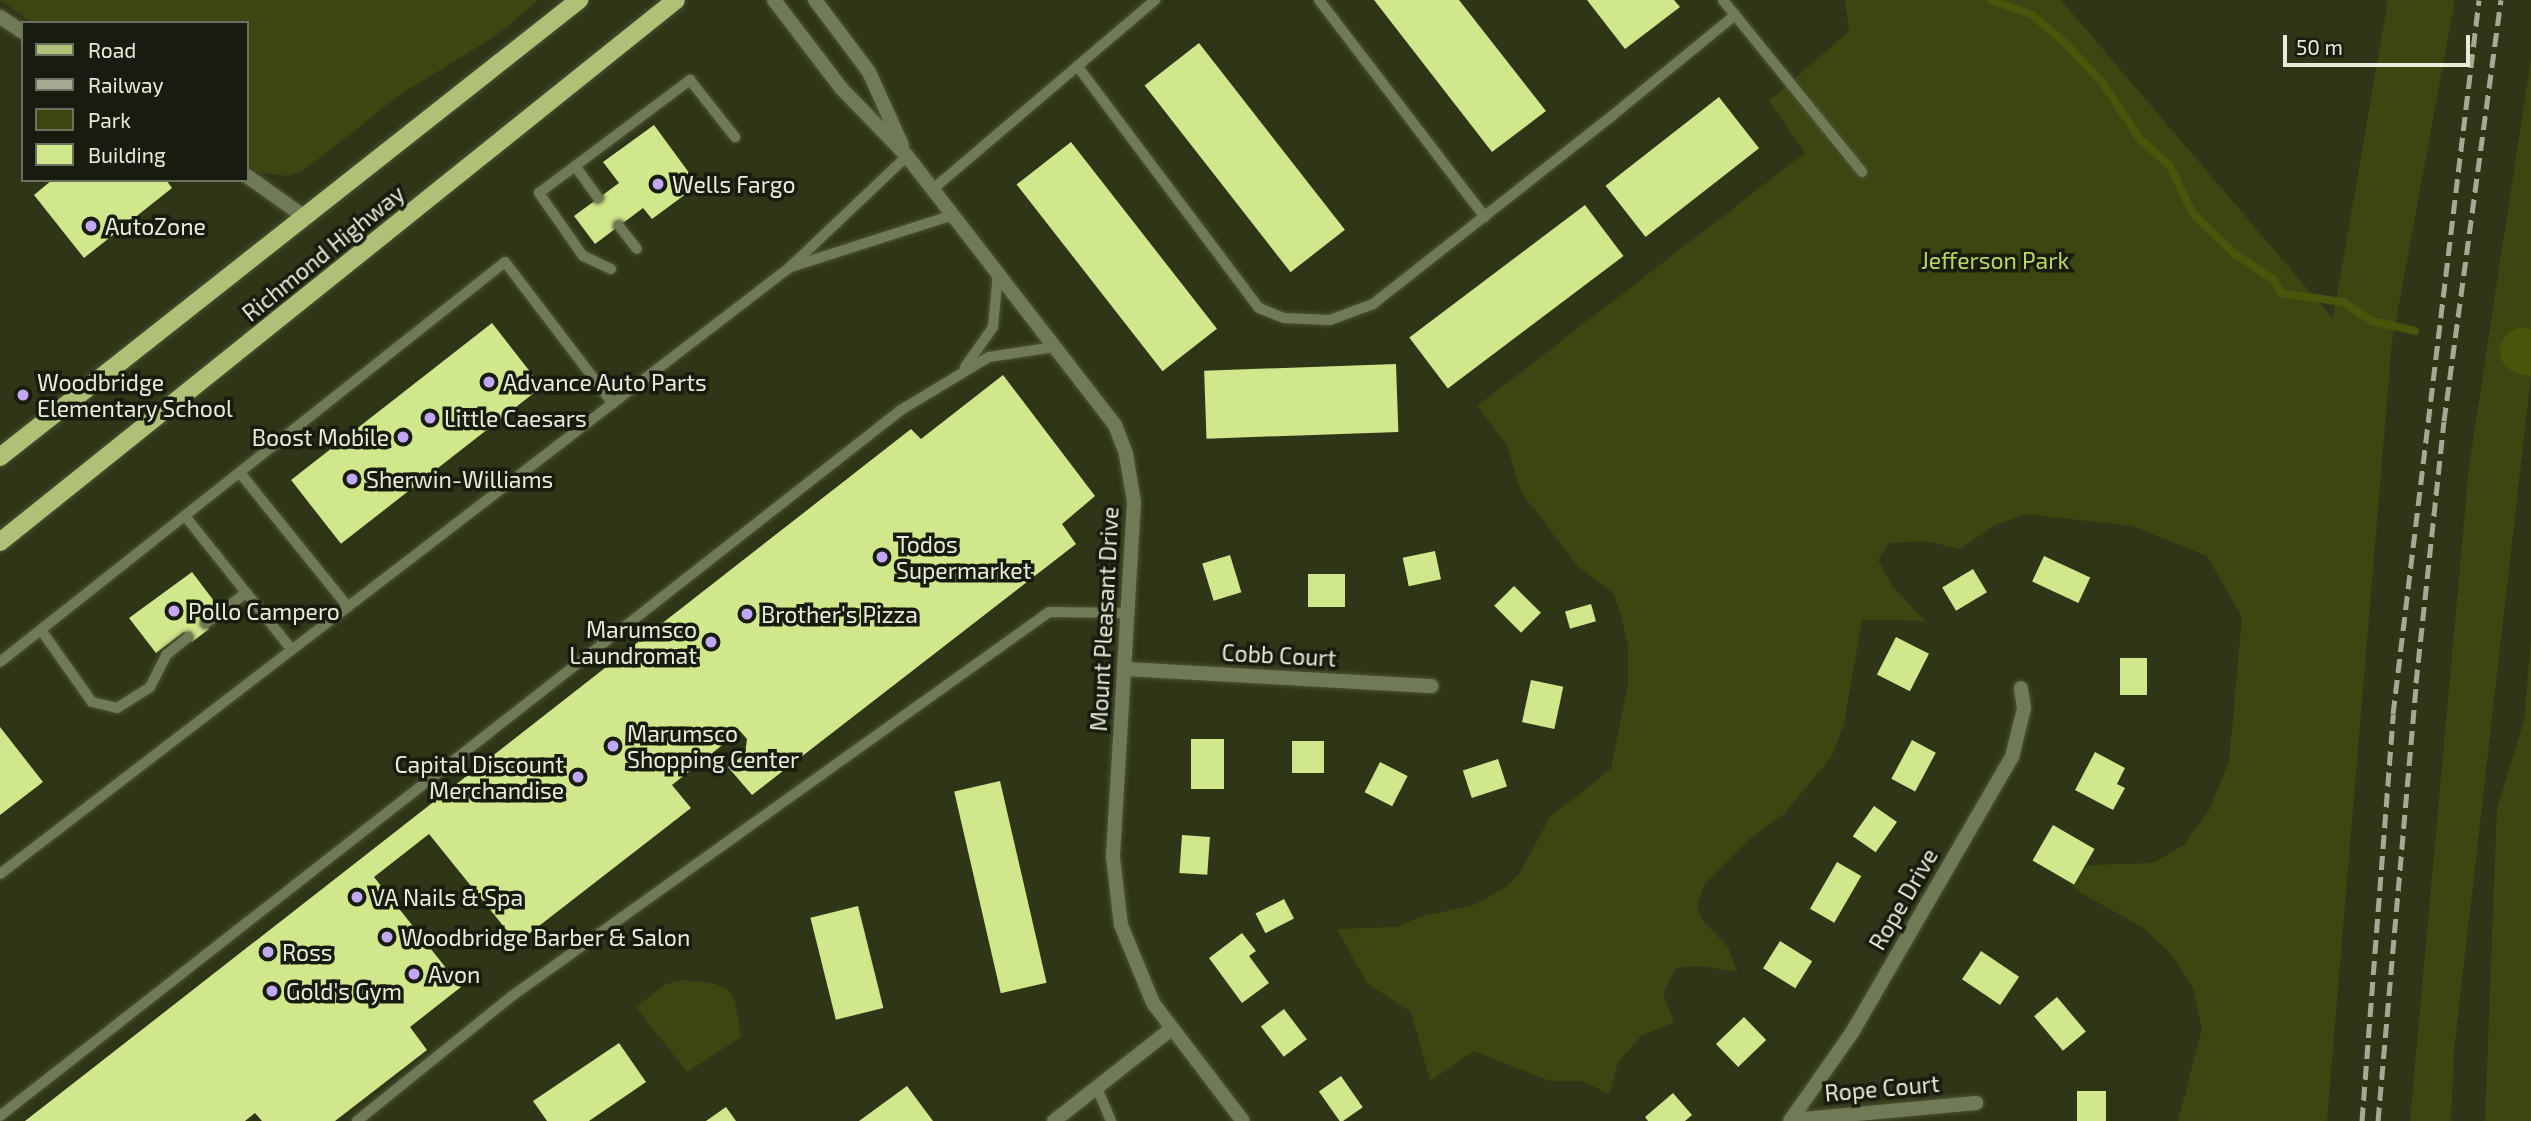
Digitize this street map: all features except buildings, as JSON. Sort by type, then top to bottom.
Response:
[{"type":"main road","name":"Richmond Highway","points":[[0,457],[579,0]]},
{"type":"main road","name":"Richmond Highway","points":[[0,542],[676,0]]},
{"type":"street","name":"Mount Pleasant Drive","points":[[774,0],[841,88],[907,156],[1054,347],[1098,399],[1126,454],[1134,502],[1114,883],[1135,965],[1170,1030],[1243,1121]]},
{"type":"street","name":"Mount Pleasant Drive","points":[[815,0],[869,72],[907,156]]},
{"type":"street","points":[[0,17],[21,31]]},
{"type":"street","points":[[248,177],[306,218]]},
{"type":"street","name":"Cobb Court","points":[[1124,669],[1432,686]]},
{"type":"street","name":"Rope Drive","points":[[1791,1120],[1853,1031],[2012,757],[2024,708],[2021,688]]},
{"type":"street","points":[[1054,1121],[1170,1030]]},
{"type":"street","name":"Rope Court","points":[[1791,1120],[1976,1102]]},
{"type":"lane","points":[[933,189],[1155,0]]},
{"type":"lane","points":[[1319,0],[1485,217]]},
{"type":"lane","points":[[1723,0],[1862,172]]},
{"type":"lane","points":[[1078,67],[1259,309],[1277,316],[1318,321],[1353,314],[1373,304],[1735,15]]},
{"type":"lane","points":[[611,269],[583,256],[539,193],[690,80],[735,137]]},
{"type":"lane","points":[[0,874],[789,268],[907,156]]},
{"type":"lane","points":[[575,166],[598,198]]},
{"type":"lane","points":[[789,268],[953,215]]},
{"type":"lane","points":[[619,226],[637,249]]},
{"type":"lane","points":[[0,663],[505,262],[613,404]]},
{"type":"lane","points":[[964,369],[993,327],[998,274]]},
{"type":"lane","points":[[0,1116],[901,410],[964,369],[1009,352],[1054,347]]},
{"type":"lane","points":[[240,473],[348,607]]},
{"type":"lane","points":[[185,516],[292,650]]},
{"type":"lane","points":[[205,623],[246,593]]},
{"type":"lane","points":[[357,1121],[512,996],[1049,611],[1127,613]]},
{"type":"lane","points":[[41,630],[92,702],[117,708],[150,687],[166,655],[188,636]]},
{"type":"lane","points":[[1097,1087],[1111,1121]]},
{"type":"green space","points":[[0,0],[538,0],[497,35],[401,94],[304,170],[289,176],[260,173],[248,165],[248,21],[30,21]]},
{"type":"green space","name":"Jefferson Park","points":[[1845,0],[2061,0],[2333,319],[2388,0],[2455,0],[2392,342],[2327,1121],[2178,1121],[2202,1029],[2193,988],[2172,955],[2144,928],[2081,893],[2063,878],[2091,865],[2153,863],[2184,845],[2209,810],[2229,762],[2242,617],[2207,556],[2132,526],[2025,514],[1995,525],[1960,549],[1925,541],[1889,543],[1878,560],[1893,587],[1925,621],[1862,620],[1844,724],[1832,756],[1784,814],[1751,838],[1704,885],[1697,906],[1702,920],[1728,947],[1737,972],[1702,966],[1676,968],[1663,993],[1674,1023],[1642,1035],[1618,1062],[1609,1094],[1583,1081],[1550,1081],[1474,1051],[1430,1081],[1411,1012],[1367,983],[1337,929],[1397,927],[1420,917],[1474,905],[1506,887],[1520,873],[1550,817],[1611,769],[1628,684],[1628,646],[1613,592],[1579,568],[1521,492],[1506,443],[1477,406],[1805,153],[1769,101],[1849,31]]},
{"type":"green space","points":[[2531,58],[2531,376],[2454,1051],[2451,1121],[2410,1121],[2469,467]]},
{"type":"green space","points":[[2531,639],[2531,1121],[2485,1121],[2497,808],[2524,721]]},
{"type":"green space","points":[[683,980],[713,983],[729,991],[735,1000],[741,1037],[687,1072],[636,1007],[666,984]]},
{"type":"waterway","points":[[1990,0],[2031,14],[2062,40],[2102,82],[2140,139],[2170,166],[2193,214],[2234,253],[2273,279],[2281,293],[2343,302],[2372,321],[2415,331]]},
{"type":"waterway","points":[[2523,351],[2531,353]]},
{"type":"railway","points":[[2362,1121],[2393,714],[2479,0]]},
{"type":"railway","points":[[2378,1121],[2416,683],[2444,421],[2501,0]]},
{"type":"place","name":"Wells Fargo","points":[[658,184]]},
{"type":"place","name":"AutoZone","points":[[91,226]]},
{"type":"place","name":"Advance Auto Parts","points":[[489,382]]},
{"type":"place","name":"Woodbridge Elementary School","points":[[23,395]]},
{"type":"place","name":"Little Caesars","points":[[430,418]]},
{"type":"place","name":"Boost Mobile","points":[[403,437]]},
{"type":"place","name":"Sherwin-Williams","points":[[352,479]]},
{"type":"place","name":"Todos Supermarket","points":[[882,557]]},
{"type":"place","name":"Pollo Campero","points":[[174,611]]},
{"type":"place","name":"Brother's Pizza","points":[[747,614]]},
{"type":"place","name":"Marumsco Laundromat","points":[[711,642]]},
{"type":"place","name":"Marumsco Shopping Center","points":[[613,746]]},
{"type":"place","name":"Capital Discount Merchandise","points":[[578,777]]},
{"type":"place","name":"VA Nails & Spa","points":[[357,897]]},
{"type":"place","name":"Woodbridge Barber & Salon","points":[[387,937]]},
{"type":"place","name":"Ross","points":[[268,952]]},
{"type":"place","name":"Avon","points":[[414,974]]},
{"type":"place","name":"Gold's Gym","points":[[272,991]]}]
